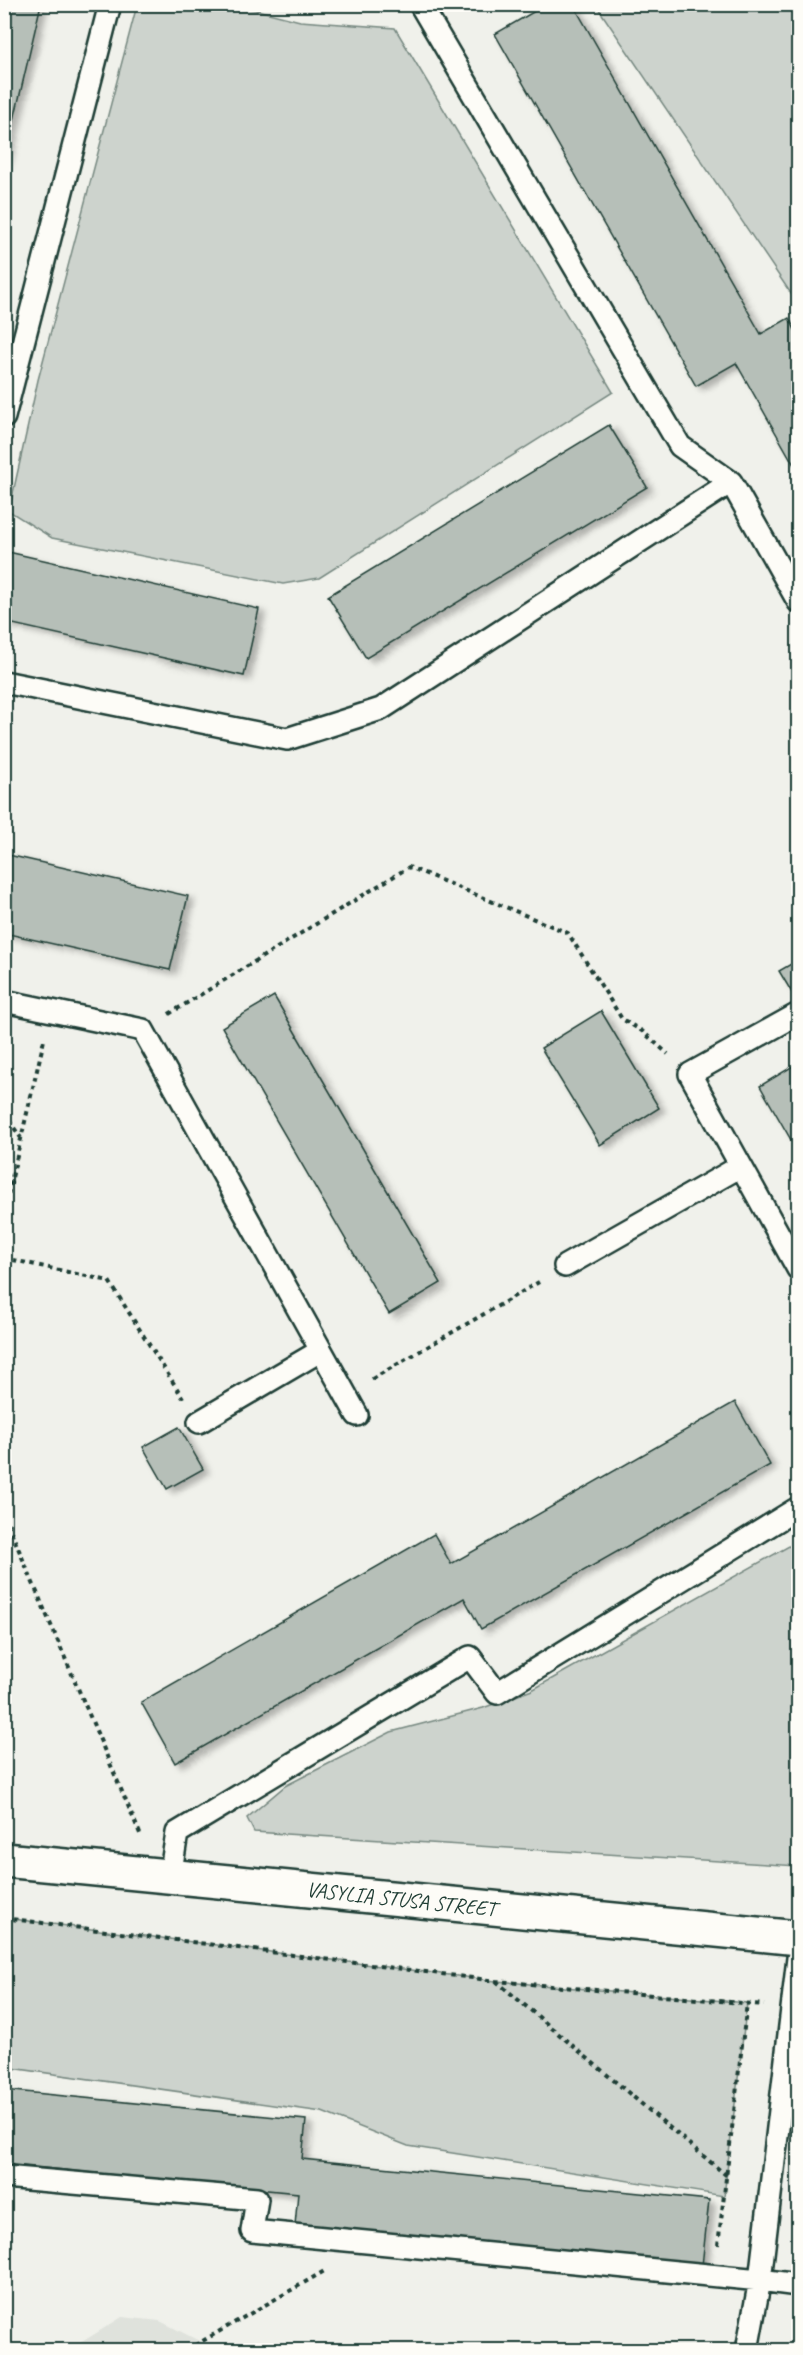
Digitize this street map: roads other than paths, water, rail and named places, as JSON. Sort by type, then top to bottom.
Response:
[{"type":"street","name":"VASYLIA STUSA STREET","points":[[4,1860],[798,1938]]},
{"type":"lane","points":[[4,417],[110,4]]},
{"type":"lane","points":[[420,4],[680,446],[731,482],[798,601]]},
{"type":"lane","points":[[4,682],[287,739],[381,709],[731,482]]},
{"type":"lane","points":[[4,1001],[143,1030],[357,1415]]},
{"type":"lane","points":[[798,1014],[690,1074],[798,1269]]},
{"type":"lane","points":[[566,1266],[741,1166]]},
{"type":"lane","points":[[199,1422],[320,1351]]},
{"type":"lane","points":[[164,1876],[177,1833],[470,1657],[497,1693],[798,1508]]},
{"type":"lane","points":[[747,2350],[760,2280],[798,1958]]},
{"type":"lane","points":[[4,2177],[257,2199],[252,2231],[798,2285]]}]
